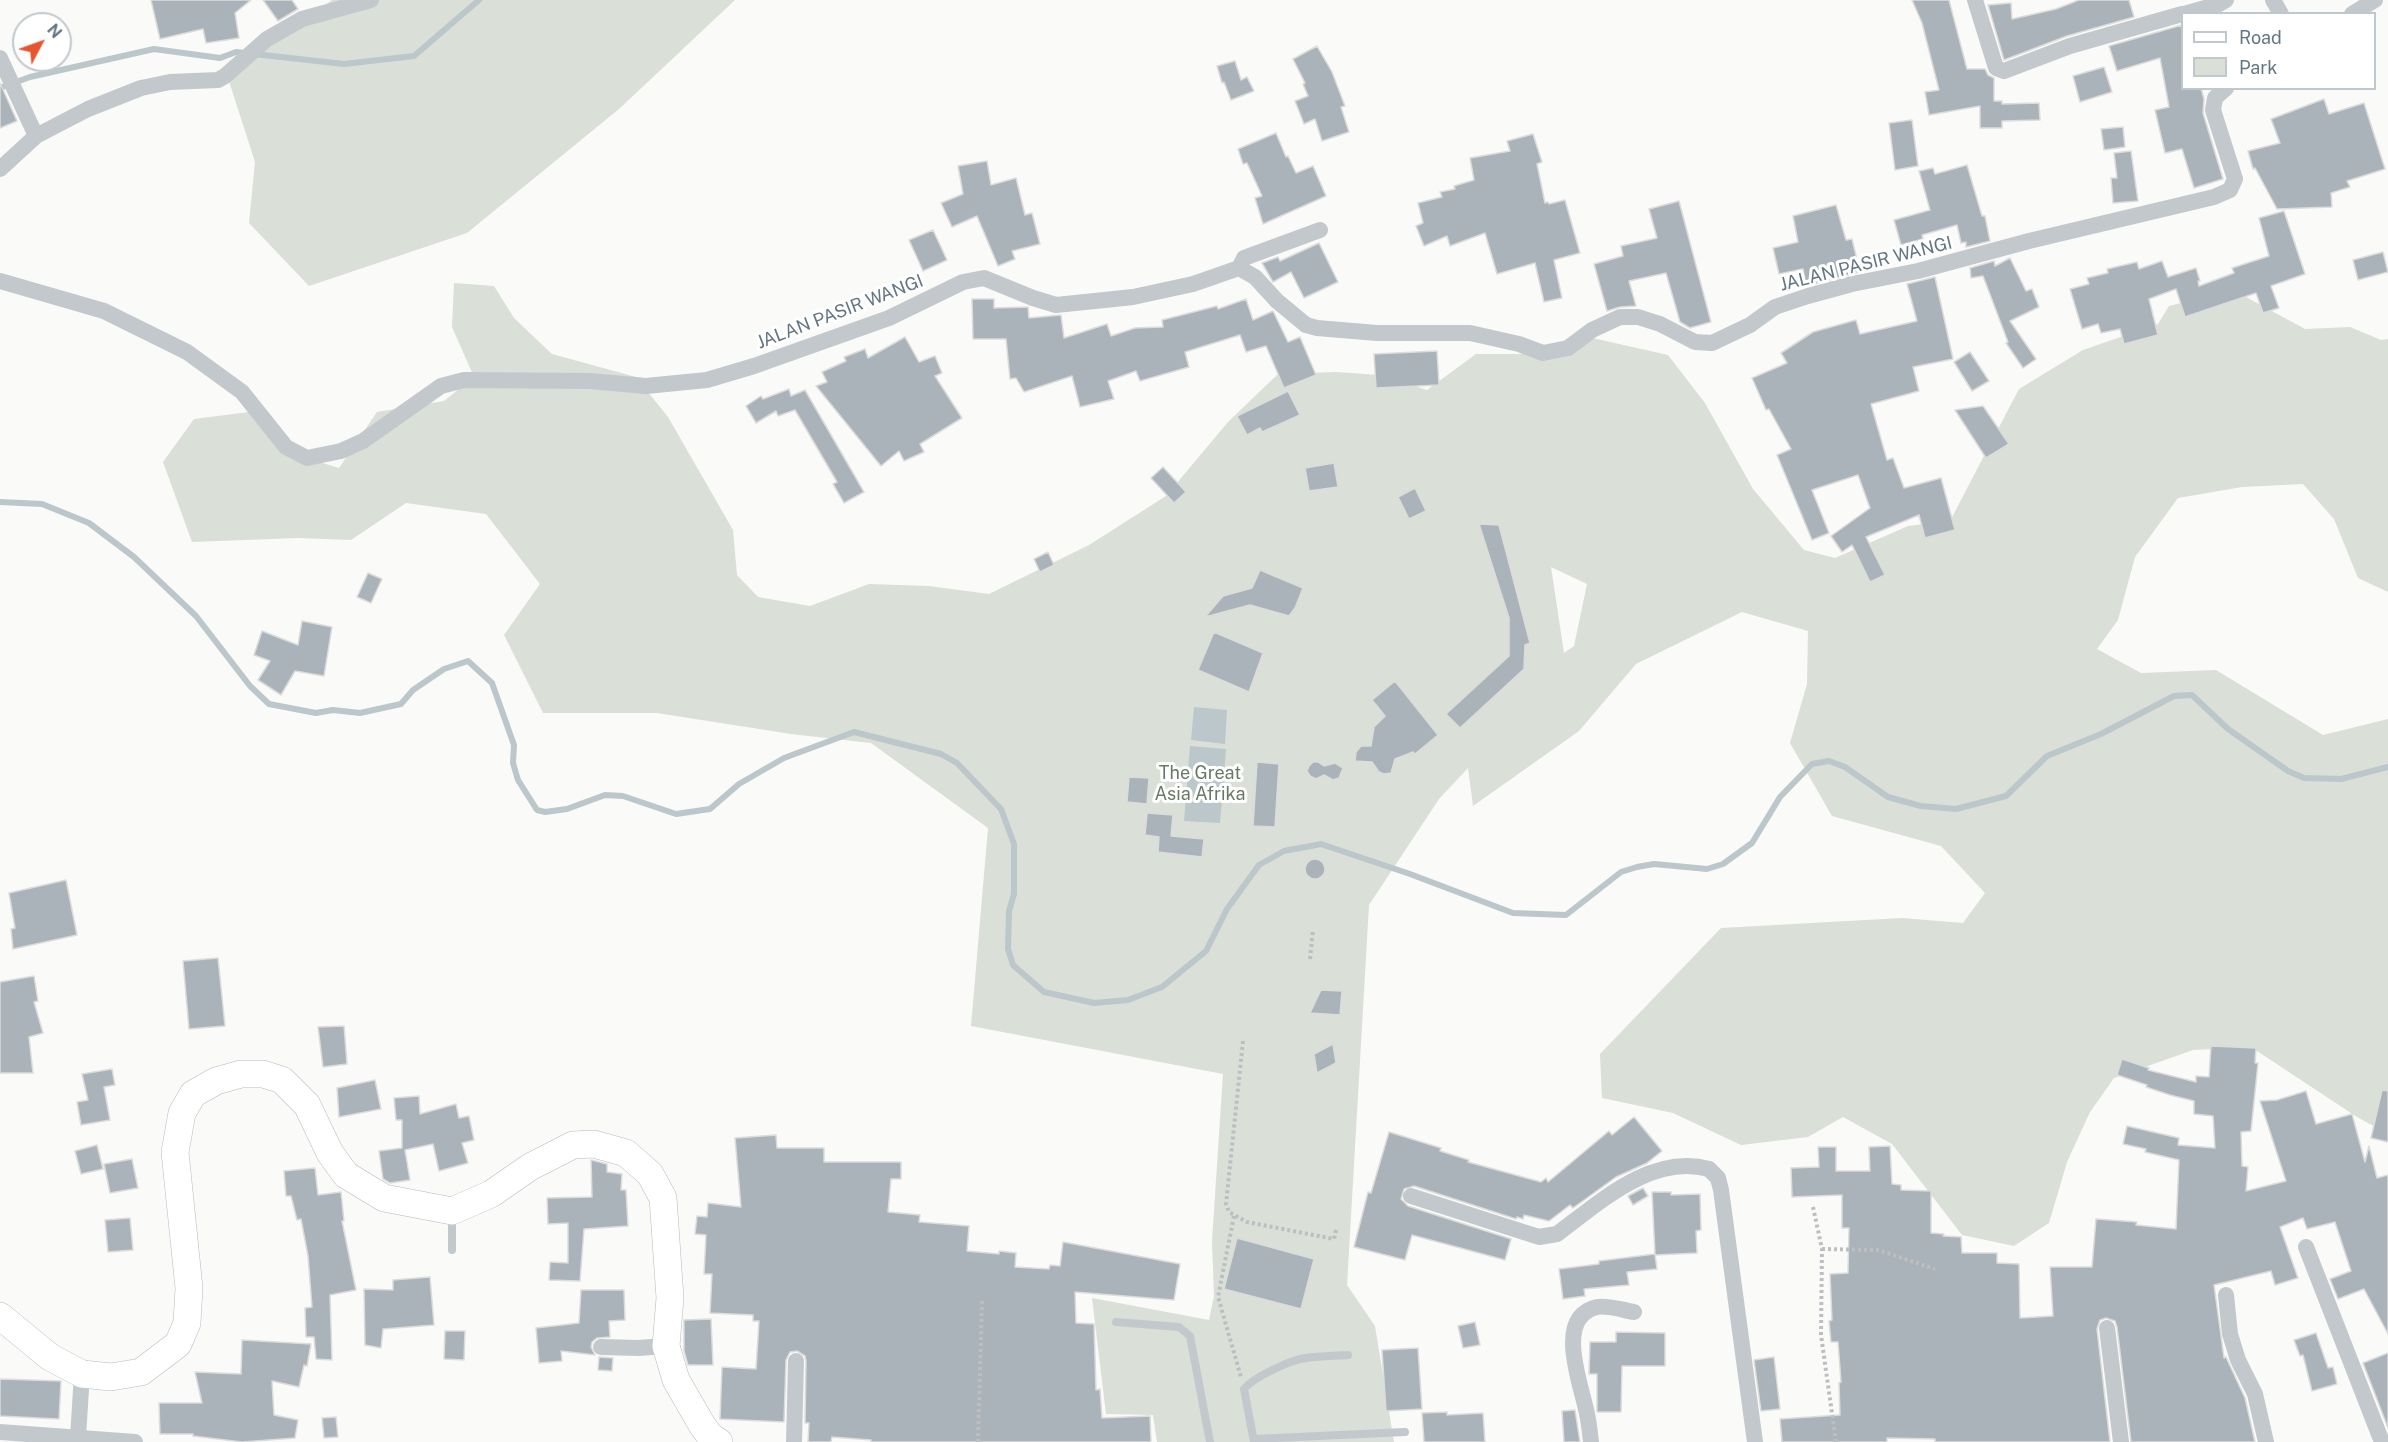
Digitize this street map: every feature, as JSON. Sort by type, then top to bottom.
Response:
[{"type":"main road","points":[[0,1316],[50,1357],[82,1374],[111,1377],[141,1372],[178,1344],[187,1323],[189,1288],[175,1152],[182,1113],[194,1094],[216,1081],[242,1074],[263,1074],[282,1080],[307,1105],[330,1153],[345,1175],[384,1198],[452,1211],[491,1194],[530,1167],[573,1144],[594,1144],[626,1153],[650,1174],[663,1198],[670,1298],[666,1346],[676,1380],[704,1436]]},
{"type":"street","points":[[0,169],[36,136],[88,109],[141,88],[170,82],[218,80],[267,39],[302,19],[371,0]]},
{"type":"street","points":[[1975,0],[1995,68],[2004,71],[2070,46],[2181,15]]},
{"type":"street","points":[[2190,12],[2226,0]]},
{"type":"street","points":[[2355,12],[2375,0]]},
{"type":"street","points":[[0,58],[36,136]]},
{"type":"street","name":"JALAN PASIR WANGI","points":[[0,281],[105,311],[187,352],[242,392],[286,447],[308,458],[341,451],[363,441],[441,386],[464,380],[590,381],[646,386],[707,380],[754,366],[889,318],[963,282],[984,278],[1056,305],[1133,297],[1193,284],[1239,268],[1255,277],[1284,308],[1306,325],[1317,328],[1377,333],[1470,333],[1519,344],[1543,353],[1568,348],[1592,330],[1620,317],[1638,317],[1660,324],[1695,342],[1712,343],[1750,325],[1775,307],[1808,296],[2214,197],[2230,190],[2235,179],[2213,110],[2215,98],[2224,90]]},
{"type":"street","points":[[1239,268],[1244,258],[1320,230]]},
{"type":"street","points":[[1411,1196],[1539,1237],[1547,1237],[1557,1234],[1617,1190],[1652,1172],[1674,1168],[1709,1169],[1718,1178],[1721,1190],[1755,1442]]},
{"type":"street","points":[[2307,1247],[2382,1442]]},
{"type":"street","points":[[2226,1295],[2230,1334],[2238,1360],[2255,1394],[2266,1442]]},
{"type":"street","points":[[1591,1442],[1588,1415],[1576,1370],[1574,1327],[1586,1312],[1599,1306],[1634,1312]]},
{"type":"street","points":[[2107,1328],[2121,1442]]},
{"type":"street","points":[[601,1347],[666,1346]]},
{"type":"street","points":[[795,1442],[796,1361]]},
{"type":"street","points":[[78,1439],[82,1374]]},
{"type":"street","points":[[0,1432],[135,1442]]},
{"type":"lane","points":[[452,1211],[452,1250]]},
{"type":"lane","points":[[1116,1322],[1179,1327],[1190,1336],[1210,1442]]},
{"type":"lane","points":[[1348,1355],[1304,1358],[1256,1378],[1244,1389],[1254,1441],[1405,1432]]},
{"type":"path","points":[[1310,958],[1313,930]]},
{"type":"path","points":[[1243,1041],[1226,1204],[1229,1212],[1247,1222],[1334,1239],[1336,1230]]},
{"type":"path","points":[[1813,1207],[1822,1249],[1821,1335],[1836,1442]]},
{"type":"path","points":[[1234,1215],[1218,1297],[1244,1389]]},
{"type":"path","points":[[1822,1249],[1878,1250],[1935,1269]]},
{"type":"path","points":[[978,1442],[982,1301]]},
{"type":"green space","points":[[332,0],[735,0],[619,109],[467,233],[309,286],[249,223],[255,162],[228,78]]},
{"type":"green space","name":"The Great Asia Afrika","points":[[454,283],[494,286],[514,318],[552,354],[636,377],[668,417],[733,530],[737,575],[758,597],[810,606],[869,584],[929,586],[989,594],[1089,545],[1166,496],[1228,422],[1278,374],[1336,372],[1379,375],[1427,390],[1476,354],[1520,354],[1588,337],[1668,355],[1705,403],[1753,489],[1804,550],[1835,558],[1908,526],[1950,521],[2019,389],[2083,350],[2158,324],[2169,306],[2233,290],[2305,329],[2350,327],[2381,340],[2388,339],[2388,592],[2358,578],[2334,519],[2303,484],[2242,487],[2178,498],[2135,557],[2118,620],[2097,649],[2141,673],[2216,670],[2323,735],[2388,719],[2388,1134],[2357,1117],[2251,1047],[2193,1050],[2114,1078],[2090,1112],[2067,1162],[2049,1223],[2014,1246],[1962,1235],[1892,1144],[1843,1117],[1808,1137],[1741,1145],[1673,1113],[1602,1098],[1600,1054],[1721,928],[1902,918],[1963,923],[1985,893],[1941,846],[1832,816],[1790,743],[1807,684],[1808,631],[1742,612],[1636,664],[1579,731],[1473,806],[1468,768],[1439,799],[1369,905],[1347,1285],[1375,1326],[1394,1442],[1157,1442],[1153,1415],[1106,1414],[1092,1298],[1209,1320],[1214,1296],[1212,1241],[1223,1074],[971,1026],[988,828],[871,743],[791,734],[657,713],[543,713],[504,635],[540,584],[486,514],[406,503],[351,540],[298,538],[192,542],[163,462],[194,419],[249,412],[293,454],[339,468],[377,412],[444,401],[474,377],[452,327]],"holes":[[[1551,567],[1587,584],[1574,646],[1564,653]]]},
{"type":"shaded area","points":[[1194,707],[1227,710],[1225,744],[1191,740]]},
{"type":"shaded area","points":[[1190,746],[1226,749],[1220,823],[1184,821]]},
{"type":"building","points":[[151,0],[251,0],[235,13],[239,38],[206,43],[203,29],[160,39]]},
{"type":"building","points":[[263,0],[292,0],[298,9],[278,21]]},
{"type":"building","points":[[1912,0],[1949,0],[1967,69],[1985,69],[1988,75],[1994,78],[1994,101],[2002,101],[2002,104],[2039,103],[2040,120],[2002,121],[2002,128],[1980,128],[1980,106],[1929,115],[1925,92],[1939,90],[1922,23]]},
{"type":"building","points":[[2079,0],[2129,0],[2134,17],[2067,36],[2004,60],[1988,5],[2011,3],[2012,19],[2056,9]]},
{"type":"building","points":[[2181,25],[2181,90],[2202,90],[2204,99],[2203,113],[2223,179],[2194,188],[2182,149],[2165,153],[2155,110],[2169,107],[2160,58],[2117,71],[2109,46]]},
{"type":"building","points":[[1317,46],[1332,72],[1345,106],[1341,107],[1349,132],[1322,141],[1315,119],[1304,124],[1295,101],[1308,96],[1303,84],[1305,83],[1293,59]]},
{"type":"building","points":[[1235,61],[1241,80],[1247,77],[1254,91],[1231,100],[1224,82],[1222,83],[1217,66]]},
{"type":"building","points":[[2104,67],[2112,92],[2080,102],[2073,76]]},
{"type":"building","points":[[0,83],[17,121],[0,128]]},
{"type":"building","points":[[2324,99],[2329,114],[2364,103],[2385,169],[2347,181],[2350,187],[2331,193],[2332,207],[2277,209],[2255,168],[2253,169],[2248,151],[2280,143],[2271,119]]},
{"type":"building","points":[[1912,120],[1918,166],[1895,170],[1889,123]]},
{"type":"building","points":[[2123,127],[2125,147],[2104,150],[2101,129]]},
{"type":"building","points":[[1276,133],[1296,173],[1313,166],[1326,196],[1263,224],[1255,198],[1262,196],[1247,163],[1243,164],[1238,149]]},
{"type":"building","points":[[1533,134],[1542,162],[1537,164],[1545,203],[1565,200],[1580,253],[1554,260],[1562,298],[1544,302],[1535,263],[1497,274],[1485,233],[1450,246],[1447,236],[1424,246],[1416,226],[1423,223],[1418,203],[1442,197],[1440,192],[1455,189],[1454,186],[1474,180],[1470,158],[1510,151],[1507,141]]},
{"type":"building","points":[[2131,151],[2138,201],[2113,203],[2111,178],[2117,178],[2114,153]]},
{"type":"building","points":[[987,161],[991,185],[1016,178],[1025,215],[1032,213],[1040,244],[1012,251],[1015,259],[998,266],[977,216],[952,227],[941,203],[963,194],[958,166]]},
{"type":"building","points":[[1967,165],[1982,216],[1985,216],[1990,241],[1966,247],[1966,242],[1961,243],[1957,225],[1922,235],[1923,239],[1901,245],[1894,220],[1930,210],[1919,171],[1933,168],[1935,174]]},
{"type":"building","points":[[1679,201],[1711,322],[1690,328],[1680,322],[1666,273],[1629,281],[1636,306],[1607,311],[1594,264],[1623,256],[1621,246],[1657,238],[1649,209]]},
{"type":"building","points":[[1836,205],[1846,240],[1852,239],[1860,272],[1806,286],[1803,269],[1779,274],[1773,248],[1798,242],[1793,216]]},
{"type":"building","points":[[2284,211],[2305,274],[2271,286],[2279,308],[2263,313],[2256,293],[2185,317],[2176,289],[2149,299],[2158,335],[2124,344],[2120,329],[2101,333],[2098,324],[2082,329],[2070,289],[2089,284],[2087,278],[2108,273],[2107,269],[2137,262],[2139,269],[2162,261],[2168,277],[2196,268],[2200,281],[2198,281],[2199,286],[2234,273],[2232,268],[2269,256],[2259,218]]},
{"type":"building","points":[[933,230],[947,260],[923,271],[909,240]]},
{"type":"building","points":[[1319,243],[1338,282],[1304,298],[1291,272],[1273,282],[1262,263],[1278,257],[1280,261]]},
{"type":"building","points":[[2383,252],[2388,272],[2358,280],[2353,260]]},
{"type":"building","points":[[2010,258],[2026,291],[2032,289],[2039,307],[2010,321],[2036,359],[2023,368],[2006,343],[2008,342],[1983,276],[1971,278],[1970,268],[1994,261],[1995,266]]},
{"type":"building","points":[[1935,277],[1953,359],[1913,367],[1919,391],[1871,404],[1887,460],[1893,458],[1904,488],[1941,478],[1955,530],[1925,538],[1919,515],[1866,537],[1885,575],[1870,582],[1852,545],[1842,552],[1831,536],[1870,508],[1858,475],[1812,490],[1829,533],[1812,540],[1777,455],[1791,449],[1769,409],[1766,410],[1752,378],[1787,363],[1781,353],[1813,332],[1856,320],[1860,334],[1917,321],[1907,284]]},
{"type":"building","points":[[972,299],[994,299],[994,308],[1028,307],[1029,318],[1061,315],[1064,338],[1107,324],[1111,336],[1135,328],[1163,327],[1162,320],[1217,306],[1218,309],[1246,299],[1253,320],[1273,311],[1288,342],[1300,337],[1316,375],[1284,388],[1266,346],[1246,352],[1240,335],[1185,352],[1189,367],[1140,381],[1136,371],[1108,381],[1114,399],[1080,407],[1072,376],[1024,392],[1016,378],[1010,379],[1006,339],[973,339]]},
{"type":"building","points":[[905,337],[919,362],[935,356],[942,373],[935,376],[962,418],[920,444],[924,452],[904,461],[899,451],[881,466],[816,386],[827,382],[822,372],[846,361],[844,357],[865,349],[868,358]]},
{"type":"building","points":[[1437,351],[1439,385],[1376,388],[1374,354]]},
{"type":"building","points":[[1970,352],[1989,381],[1972,391],[1954,362]]},
{"type":"building","points":[[789,389],[791,396],[805,390],[864,492],[844,503],[833,484],[837,482],[795,410],[778,416],[776,411],[756,423],[746,406],[761,396],[763,399]]},
{"type":"building","points":[[1288,391],[1300,415],[1262,432],[1260,428],[1247,435],[1237,416]]},
{"type":"building","points":[[1983,406],[2009,444],[1986,458],[1955,410]]},
{"type":"building","points":[[1334,463],[1338,487],[1309,491],[1305,468]]},
{"type":"building","points":[[1163,467],[1186,492],[1174,503],[1151,478]]},
{"type":"building","points":[[1415,488],[1426,511],[1409,519],[1398,497]]},
{"type":"building","points":[[1479,524],[1499,525],[1530,643],[1525,645],[1524,669],[1460,728],[1446,714],[1509,656],[1509,618]]},
{"type":"building","points":[[1048,552],[1054,565],[1040,572],[1034,559]]},
{"type":"building","points":[[1260,570],[1303,588],[1289,616],[1250,605],[1205,617],[1223,596],[1252,588]]},
{"type":"building","points":[[368,573],[382,579],[371,603],[357,597]]},
{"type":"building","points":[[302,621],[332,627],[324,676],[295,671],[281,695],[258,680],[270,661],[254,655],[262,631],[298,645]]},
{"type":"building","points":[[1214,632],[1263,653],[1249,692],[1198,670]]},
{"type":"building","points":[[1395,681],[1438,735],[1415,754],[1413,752],[1395,759],[1391,773],[1384,774],[1379,772],[1372,762],[1355,761],[1356,752],[1361,746],[1371,746],[1374,727],[1385,716],[1372,700]]},
{"type":"building","points":[[1257,762],[1279,764],[1275,827],[1253,826]]},
{"type":"building","points":[[1313,762],[1324,766],[1335,763],[1343,768],[1339,778],[1333,780],[1324,775],[1316,779],[1307,771]]},
{"type":"building","points":[[1129,777],[1149,778],[1147,804],[1127,802]]},
{"type":"building","points":[[1147,813],[1173,815],[1171,836],[1204,839],[1202,857],[1158,852],[1159,837],[1145,835]]},
{"type":"building","points":[[1315,859],[1322,862],[1325,869],[1322,876],[1315,879],[1308,876],[1305,869],[1308,862]]},
{"type":"building","points":[[66,880],[77,935],[13,949],[11,929],[15,928],[9,893]]},
{"type":"building","points":[[218,958],[225,1026],[189,1029],[183,961]]},
{"type":"building","points":[[34,976],[38,1001],[34,1002],[43,1033],[29,1037],[33,1073],[0,1073],[0,982]]},
{"type":"building","points":[[1321,990],[1342,991],[1340,1015],[1310,1013]]},
{"type":"building","points":[[344,1026],[347,1064],[323,1067],[318,1027]]},
{"type":"building","points":[[1333,1044],[1336,1063],[1317,1073],[1314,1054]]},
{"type":"building","points":[[2211,1046],[2256,1048],[2255,1063],[2258,1063],[2251,1131],[2241,1132],[2242,1166],[2248,1167],[2246,1191],[2286,1181],[2260,1101],[2277,1100],[2306,1091],[2316,1124],[2352,1114],[2365,1162],[2369,1146],[2377,1178],[2388,1175],[2388,1334],[2364,1289],[2338,1299],[2330,1279],[2351,1271],[2335,1222],[2307,1229],[2303,1218],[2280,1227],[2298,1278],[2275,1285],[2271,1271],[2214,1285],[2224,1358],[2226,1357],[2245,1398],[2255,1442],[2131,1442],[2117,1327],[2115,1321],[2106,1318],[2100,1320],[2097,1329],[2110,1442],[1935,1442],[1935,1439],[1887,1438],[1887,1442],[1782,1442],[1780,1419],[1840,1415],[1839,1383],[1841,1382],[1838,1342],[1831,1342],[1829,1321],[1832,1320],[1830,1274],[1848,1273],[1849,1228],[1842,1228],[1842,1195],[1792,1197],[1791,1168],[1819,1167],[1818,1147],[1836,1147],[1836,1171],[1870,1171],[1869,1147],[1890,1146],[1892,1184],[1901,1185],[1901,1190],[1931,1191],[1931,1233],[1961,1237],[1962,1253],[1997,1253],[1997,1263],[2019,1264],[2020,1318],[2053,1316],[2050,1267],[2092,1267],[2096,1219],[2137,1222],[2136,1225],[2176,1229],[2179,1160],[2123,1144],[2127,1126],[2179,1138],[2178,1145],[2215,1148],[2213,1116],[2194,1114],[2194,1101],[2146,1087],[2147,1085],[2117,1075],[2122,1059],[2149,1068],[2148,1070],[2196,1082],[2196,1076],[2209,1077]]},
{"type":"building","points":[[112,1069],[115,1085],[104,1087],[110,1120],[81,1125],[77,1102],[88,1100],[82,1074]]},
{"type":"building","points":[[375,1080],[381,1109],[339,1117],[337,1088]]},
{"type":"building","points":[[2382,1090],[2388,1091],[2388,1142],[2371,1138]]},
{"type":"building","points":[[419,1096],[420,1114],[456,1104],[459,1118],[469,1116],[474,1140],[462,1143],[468,1163],[439,1171],[433,1144],[405,1150],[410,1180],[390,1183],[383,1179],[379,1151],[402,1148],[402,1120],[396,1120],[394,1098]]},
{"type":"building","points":[[1634,1117],[1662,1151],[1647,1163],[1616,1177],[1573,1208],[1570,1205],[1549,1221],[1524,1215],[1523,1219],[1517,1217],[1516,1219],[1414,1186],[1404,1189],[1401,1199],[1408,1206],[1511,1239],[1505,1260],[1412,1235],[1405,1260],[1354,1247],[1368,1192],[1371,1193],[1389,1132],[1441,1148],[1440,1151],[1469,1160],[1468,1162],[1541,1182],[1546,1178],[1548,1182],[1609,1131],[1612,1135]]},
{"type":"building","points":[[776,1135],[777,1148],[824,1148],[824,1162],[901,1162],[901,1179],[891,1179],[888,1212],[920,1215],[919,1222],[969,1226],[967,1251],[1016,1253],[1015,1267],[1049,1269],[1050,1265],[1060,1266],[1063,1242],[1180,1264],[1174,1300],[1075,1292],[1076,1323],[1094,1324],[1096,1390],[1100,1389],[1102,1418],[1150,1416],[1151,1442],[871,1442],[871,1440],[832,1437],[831,1442],[808,1442],[809,1423],[805,1423],[806,1361],[805,1356],[797,1351],[790,1352],[786,1360],[784,1422],[720,1419],[722,1367],[756,1369],[759,1321],[753,1321],[753,1315],[710,1313],[712,1274],[704,1274],[706,1235],[695,1234],[697,1216],[707,1217],[708,1203],[741,1207],[735,1138]]},
{"type":"building","points":[[97,1145],[103,1169],[81,1174],[75,1151]]},
{"type":"building","points":[[132,1159],[138,1188],[110,1193],[104,1164]]},
{"type":"building","points":[[591,1160],[607,1164],[607,1172],[622,1174],[621,1190],[626,1190],[628,1226],[584,1229],[580,1281],[549,1280],[550,1262],[568,1263],[568,1223],[548,1224],[547,1198],[592,1197]]},
{"type":"building","points":[[315,1168],[318,1195],[341,1192],[344,1221],[342,1221],[356,1290],[330,1295],[332,1360],[316,1359],[314,1337],[306,1337],[305,1308],[312,1307],[308,1256],[301,1219],[297,1220],[291,1196],[286,1196],[284,1171]]},
{"type":"building","points":[[1643,1188],[1648,1196],[1633,1205],[1628,1196]]},
{"type":"building","points":[[1652,1192],[1671,1192],[1671,1195],[1700,1194],[1701,1230],[1696,1231],[1697,1253],[1655,1255],[1657,1269],[1627,1272],[1629,1285],[1584,1289],[1585,1296],[1563,1299],[1559,1269],[1655,1254]]},
{"type":"building","points":[[130,1218],[133,1250],[108,1252],[105,1220]]},
{"type":"building","points":[[1237,1238],[1314,1259],[1301,1309],[1224,1289]]},
{"type":"building","points":[[430,1277],[434,1325],[383,1329],[381,1348],[365,1345],[364,1289],[393,1290],[393,1280]]},
{"type":"building","points":[[581,1290],[624,1290],[625,1320],[609,1321],[610,1337],[597,1338],[592,1342],[591,1347],[595,1355],[561,1351],[562,1361],[539,1363],[536,1328],[579,1323]]},
{"type":"building","points":[[711,1319],[713,1365],[688,1365],[684,1351],[684,1320]]},
{"type":"building","points":[[1475,1322],[1480,1345],[1463,1348],[1458,1326]]},
{"type":"building","points":[[445,1331],[465,1331],[464,1360],[444,1359]]},
{"type":"building","points":[[1616,1332],[1665,1333],[1665,1366],[1622,1366],[1621,1412],[1597,1412],[1597,1374],[1589,1374],[1590,1342],[1616,1342]]},
{"type":"building","points":[[2316,1333],[2328,1368],[2333,1367],[2337,1384],[2312,1391],[2303,1355],[2300,1356],[2294,1340]]},
{"type":"building","points":[[242,1340],[311,1344],[307,1366],[304,1365],[299,1387],[272,1381],[274,1415],[298,1420],[295,1438],[242,1442],[193,1436],[193,1434],[160,1434],[159,1403],[202,1403],[195,1372],[241,1374]]},
{"type":"building","points":[[1418,1348],[1422,1409],[1386,1411],[1382,1350]]},
{"type":"building","points":[[2388,1353],[2388,1428],[2363,1363]]},
{"type":"building","points":[[599,1357],[613,1358],[612,1371],[598,1370]]},
{"type":"building","points":[[1774,1357],[1780,1409],[1761,1411],[1754,1360]]},
{"type":"building","points":[[0,1379],[61,1381],[59,1419],[0,1416]]},
{"type":"building","points":[[1575,1410],[1580,1442],[1564,1442],[1562,1411]]},
{"type":"building","points":[[1447,1412],[1447,1415],[1483,1413],[1485,1442],[1424,1442],[1422,1413]]},
{"type":"building","points":[[336,1417],[338,1437],[324,1438],[322,1418]]},
{"type":"waterway","points":[[0,88],[30,77],[154,49],[220,58],[236,52],[344,64],[414,56],[479,0]]},
{"type":"waterway","points":[[0,502],[42,504],[89,523],[134,557],[196,616],[250,686],[269,704],[316,713],[333,710],[360,713],[401,704],[413,690],[444,669],[468,661],[492,683],[514,745],[513,763],[518,780],[537,810],[545,812],[567,809],[605,795],[623,796],[676,814],[710,809],[739,784],[784,758],[854,732],[941,754],[957,763],[1001,809],[1014,844],[1014,894],[1009,911],[1008,949],[1013,965],[1044,992],[1094,1003],[1128,1000],[1162,987],[1206,951],[1227,909],[1259,865],[1284,851],[1321,844],[1410,874],[1513,913],[1566,915],[1621,872],[1654,864],[1707,869],[1723,864],[1752,843],[1780,797],[1812,764],[1829,761],[1845,767],[1888,797],[1921,806],[1956,809],[2006,796],[2047,756],[2101,734],[2174,696],[2192,695],[2228,729],[2288,771],[2304,778],[2341,779],[2388,767]]}]
